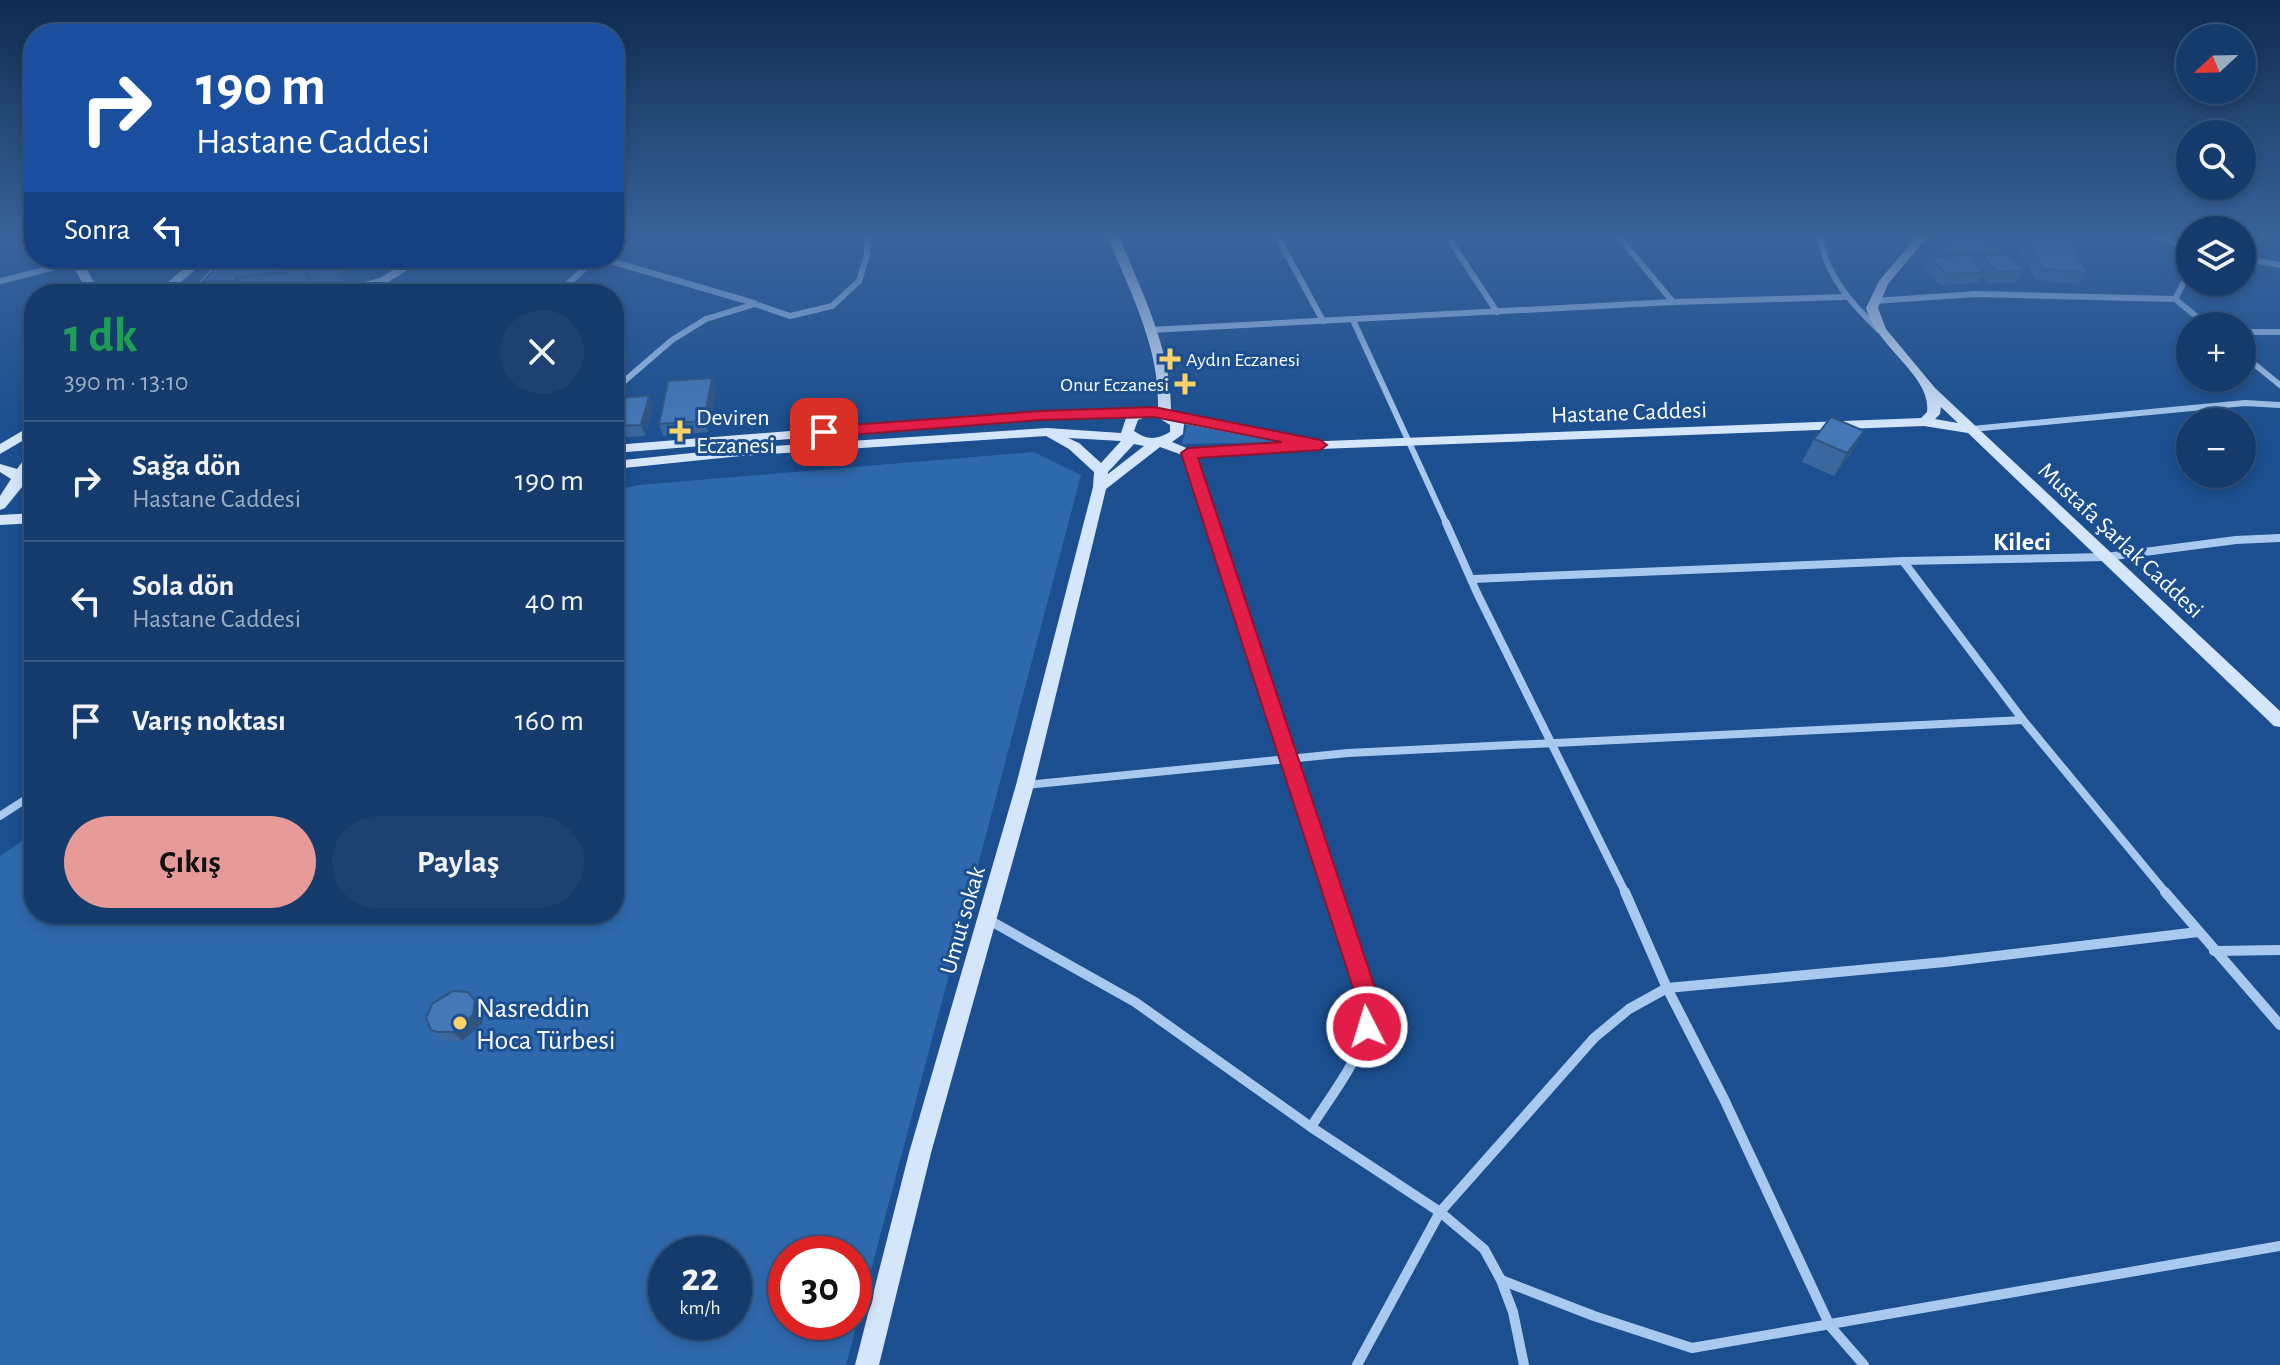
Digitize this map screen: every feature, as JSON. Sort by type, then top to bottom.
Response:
[{"type":"main road","points":[[1100,479],[1176,434],[1177,424],[1168,416],[1167,393],[1150,330],[1138,300]]},
{"type":"main road","points":[[1874,301],[1874,318],[1880,330]]},
{"type":"main road","name":"Mustafa Şarlak Caddesi","points":[[1880,330],[1932,391],[2106,557],[2274,708],[2280,721]]},
{"type":"main road","points":[[1924,422],[1935,411],[1932,391]]},
{"type":"main road","points":[[1100,479],[1132,438],[1127,425],[1139,414]]},
{"type":"main road","name":"Hastane Caddesi","points":[[624,448],[1040,415],[1139,414],[1168,416],[1320,445]]},
{"type":"main road","name":"Hastane Caddesi","points":[[624,464],[755,451],[1047,432],[1132,438],[1188,453],[1320,445],[1924,422],[1972,429]]},
{"type":"main road","points":[[1047,432],[1074,446],[1100,479]]},
{"type":"main road","points":[[0,450],[24,434]]},
{"type":"main road","points":[[0,468],[10,470],[24,482]]},
{"type":"main road","points":[[0,505],[16,486],[24,470]]},
{"type":"main road","name":"Umut sokak","points":[[867,1365],[920,1153],[1025,785],[1100,479]]},
{"type":"main road","points":[[0,520],[24,519]]},
{"type":"street","points":[[740,300],[790,316],[812,314],[839,300]]},
{"type":"street","points":[[1311,300],[1323,321]]},
{"type":"street","points":[[1489,300],[1497,312]]},
{"type":"street","points":[[1150,330],[1752,300]]},
{"type":"street","points":[[1848,300],[1880,330]]},
{"type":"street","points":[[1874,301],[1893,300]]},
{"type":"street","points":[[624,381],[672,340],[706,319],[755,304]]},
{"type":"street","points":[[1353,320],[1477,593],[1613,864],[1667,988],[1724,1099],[1830,1326],[1864,1365]]},
{"type":"street","points":[[2256,332],[2280,332]]},
{"type":"street","points":[[2256,365],[2280,385]]},
{"type":"street","points":[[1972,429],[2245,403],[2280,405]]},
{"type":"street","points":[[1188,453],[1364,988],[1367,1027],[1354,1059],[1311,1127]]},
{"type":"street","points":[[1473,579],[1903,561],[2106,557],[2236,540],[2280,538]]},
{"type":"street","points":[[1903,561],[2023,720],[2214,951],[2280,1025]]},
{"type":"street","points":[[1025,785],[1289,757],[2023,720]]},
{"type":"street","points":[[0,816],[24,800]]},
{"type":"street","points":[[987,918],[1135,1002],[1311,1127],[1440,1212],[1484,1249],[1501,1280],[1513,1312],[1524,1365]]},
{"type":"street","points":[[1357,1365],[1440,1212],[1594,1038],[1629,1009],[1667,988],[1945,962],[2198,932]]},
{"type":"street","points":[[2214,951],[2280,950]]},
{"type":"street","points":[[1501,1280],[1594,1316],[1692,1348],[2280,1246]]},
{"type":"shaded area","points":[[1187,425],[1289,442],[1182,444]]},
{"type":"shaded area","points":[[1034,452],[1081,475],[872,1267],[872,1236],[768,1236],[768,1340],[853,1340],[846,1365],[0,1365],[0,856],[24,840],[24,924],[624,924],[624,488]]},
{"type":"building","points":[[712,378],[704,421],[659,424],[668,381]]},
{"type":"building","points":[[649,396],[641,425],[624,426],[624,397]]},
{"type":"building","points":[[1831,417],[1864,431],[1847,453],[1814,439]]},
{"type":"building","points":[[453,991],[468,992],[475,1001],[473,1015],[453,1032],[431,1030],[426,1018],[432,1004]]},
{"type":"place","name":"Aydın Eczanesi","points":[[1170,359]]},
{"type":"place","name":"Onur Eczanesi","points":[[1185,384]]},
{"type":"place","name":"Deviren Eczanesi","points":[[680,431]]},
{"type":"place","name":"Nasreddin Hoca Türbesi","points":[[460,1023]]},
{"type":"district","name":"Kileci","points":[[2022,541]]},
{"type":"route","points":[[824,432],[1040,415],[1154,412],[1320,445],[1188,453],[1364,988],[1367,1027]]}]
